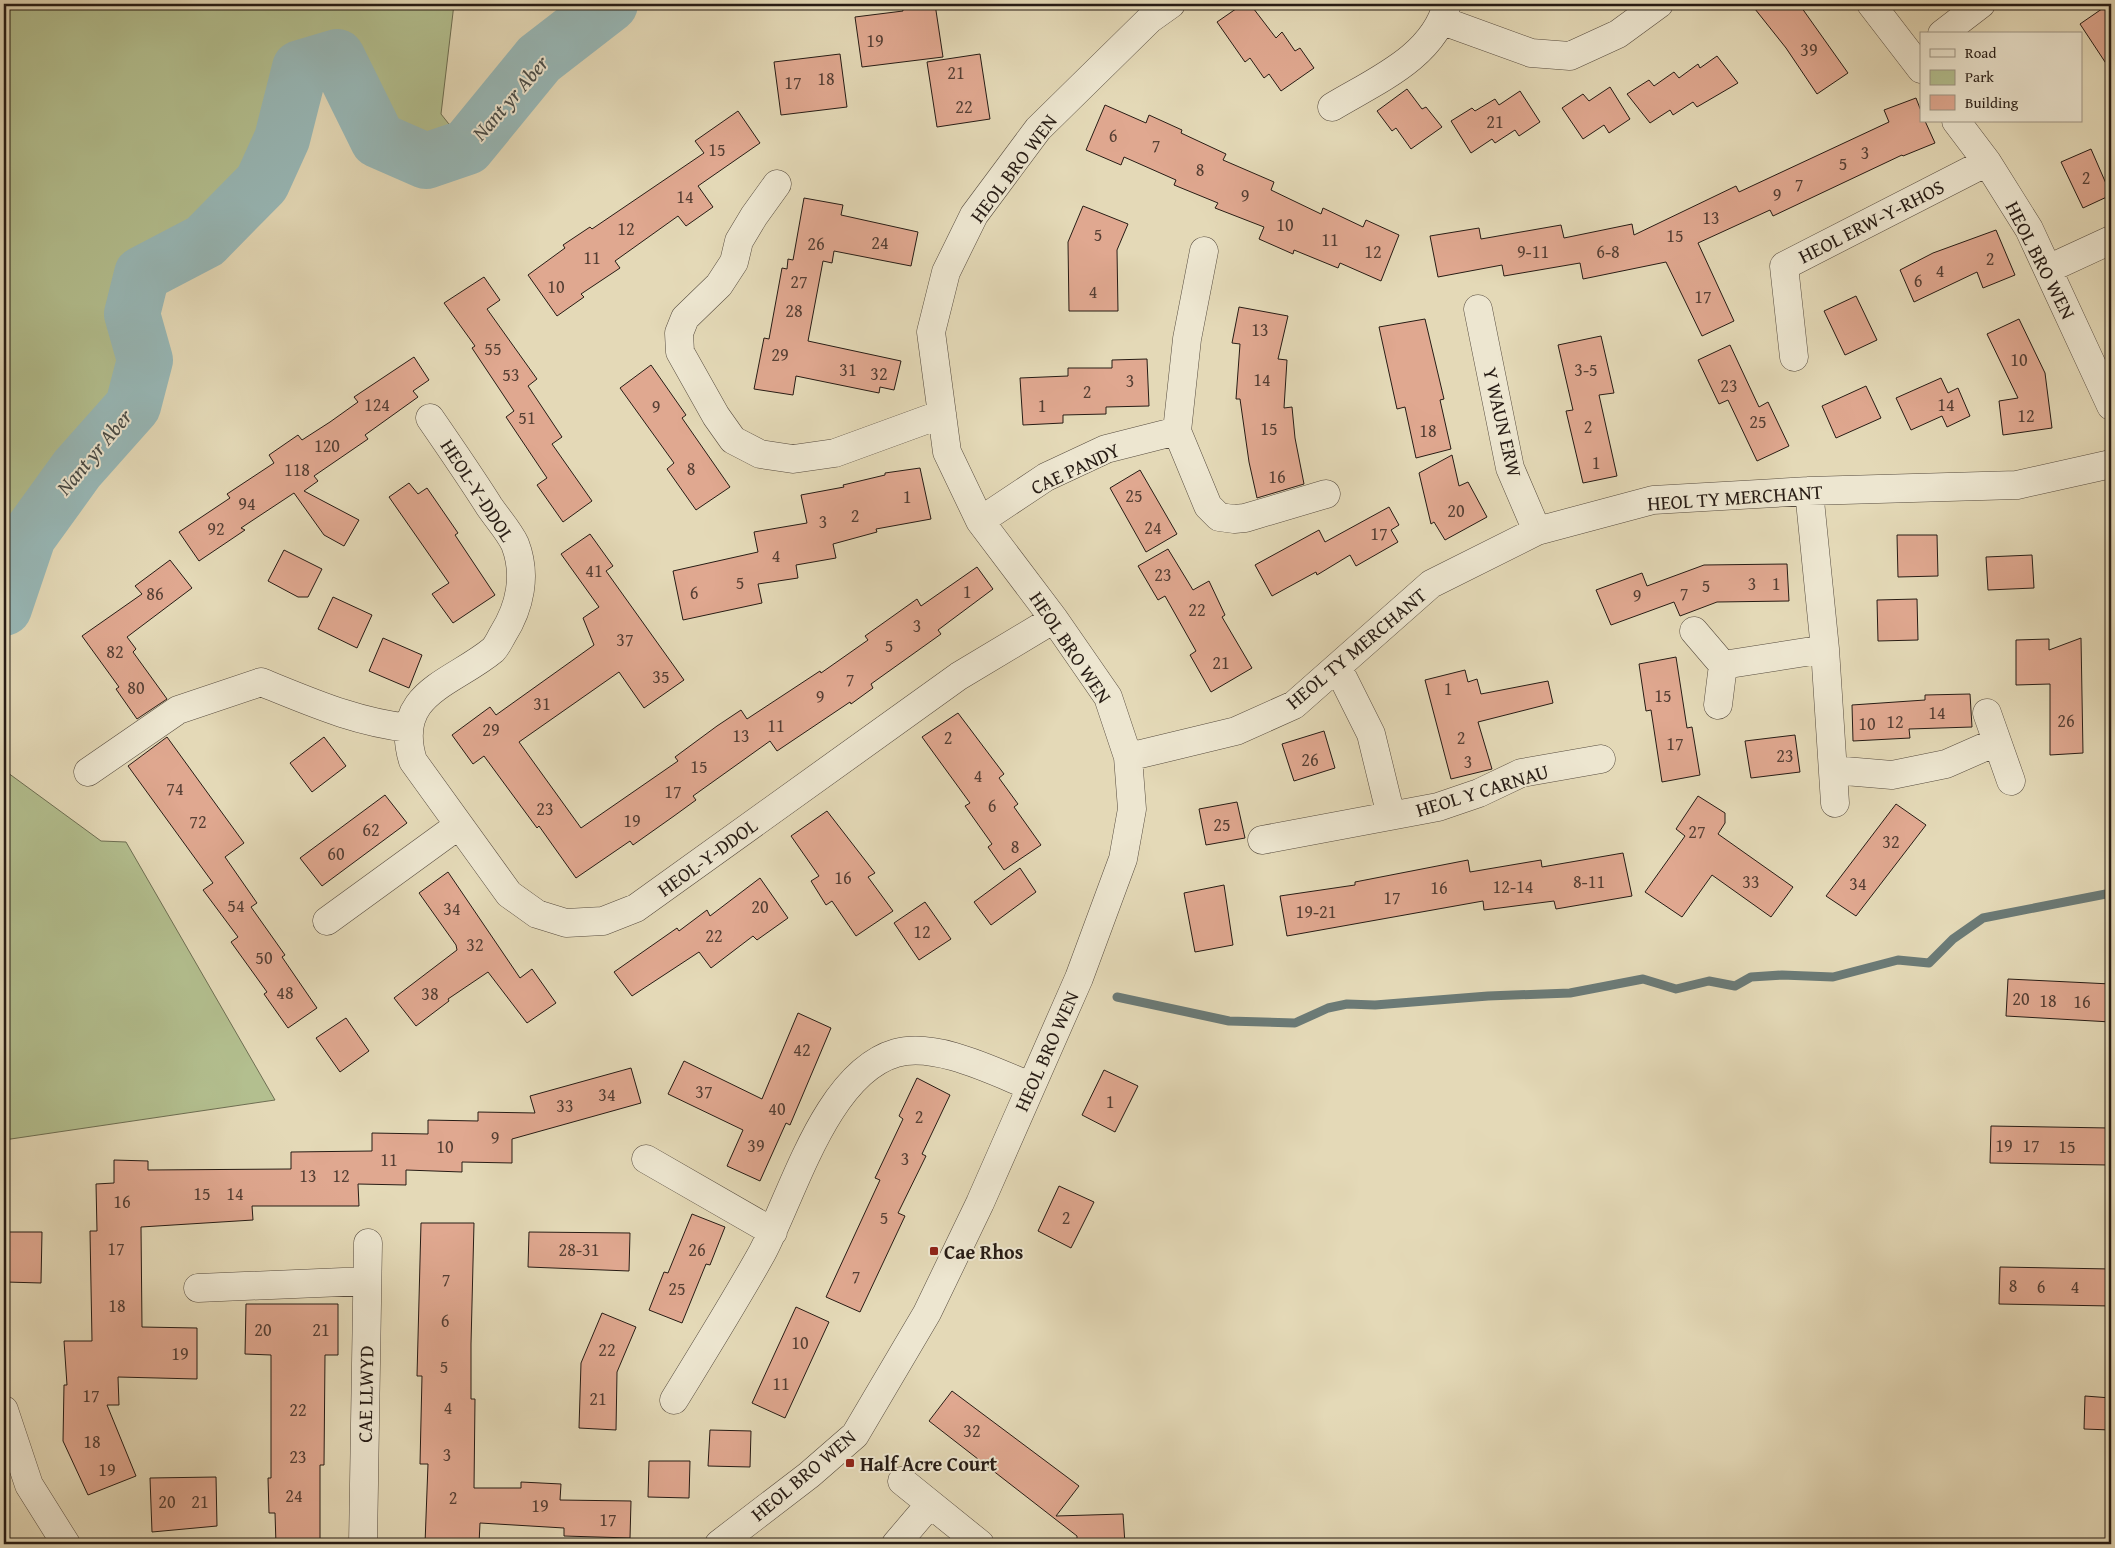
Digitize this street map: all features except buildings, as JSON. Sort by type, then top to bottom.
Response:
[{"type":"street","points":[[1332,107],[1415,56],[1445,12],[1531,53],[1570,56],[1618,34],[1659,4]]},
{"type":"street","points":[[1871,4],[1918,58]]},
{"type":"street","points":[[1945,32],[1981,4]]},
{"type":"street","name":"HEOL BRO WEN","points":[[719,1544],[809,1475],[855,1435],[927,1313],[980,1203],[1079,978],[1124,859],[1132,808],[1128,757],[1108,697],[1054,618],[980,521],[947,452],[931,332],[946,272],[974,215],[1038,129],[1153,9]]},
{"type":"street","name":"HEOL BRO WEN","points":[[1957,122],[1987,162],[2029,229],[2111,406]]},
{"type":"street","name":"HEOL ERW-Y-RHOS","points":[[1794,357],[1784,266],[1987,162]]},
{"type":"street","points":[[777,184],[739,241],[734,262],[720,285],[685,318],[679,334],[680,352],[727,432],[733,440],[760,454],[793,459],[835,453],[942,414]]},
{"type":"street","points":[[2048,269],[2111,240]]},
{"type":"street","points":[[1204,251],[1187,340],[1177,431],[1208,506],[1219,517],[1245,518],[1326,494]]},
{"type":"street","name":"Y WAUN ERW","points":[[1478,309],[1510,468],[1536,531]]},
{"type":"street","name":"HEOL-Y-DDOL","points":[[430,418],[514,543],[521,569],[520,600],[509,624],[494,649],[427,693],[414,709],[409,728],[408,744],[413,760],[509,894],[537,914],[566,923],[603,921],[636,908],[959,676],[1054,618]]},
{"type":"street","name":"CAE PANDY","points":[[980,521],[1046,477],[1106,449],[1177,431]]},
{"type":"street","name":"HEOL TY MERCHANT","points":[[1128,757],[1236,732],[1294,706],[1431,584],[1536,531],[1652,500],[1809,491],[2017,485],[2111,464]]},
{"type":"street","points":[[1809,491],[1825,649],[1835,803]]},
{"type":"street","points":[[1694,631],[1723,665],[1718,705]]},
{"type":"street","points":[[1723,665],[1825,649]]},
{"type":"street","name":"HEOL Y CARNAU","points":[[1338,668],[1371,734],[1391,816]]},
{"type":"street","points":[[88,772],[178,710],[261,682],[348,717],[382,725],[409,728]]},
{"type":"street","points":[[1987,714],[2011,781]]},
{"type":"street","points":[[1833,770],[1892,775],[1946,764],[1996,742]]},
{"type":"street","name":"HEOL Y CARNAU","points":[[1262,840],[1438,808],[1479,793],[1521,773],[1601,759]]},
{"type":"street","points":[[328,921],[459,825]]},
{"type":"street","points":[[674,1400],[741,1292],[773,1232],[814,1138],[850,1086],[871,1065],[896,1053],[929,1051],[959,1058],[1030,1086]]},
{"type":"street","points":[[646,1158],[773,1232]]},
{"type":"street","name":"CAE LLWYD","points":[[363,1544],[368,1243]]},
{"type":"street","points":[[198,1288],[367,1280]]},
{"type":"street","points":[[4,1410],[29,1485],[66,1544]]},
{"type":"street","points":[[902,1481],[980,1544]]},
{"type":"street","points":[[896,1544],[930,1504]]},
{"type":"green space","points":[[4,4],[454,4],[441,114],[467,147],[426,161],[378,140],[337,57],[300,68],[282,139],[262,183],[205,241],[142,274],[132,314],[145,360],[133,406],[77,469],[28,537],[4,608]]},
{"type":"green space","points":[[4,770],[101,841],[126,842],[275,1100],[4,1140]]},
{"type":"waterway","name":"Nant yr Aber","points":[[4,608],[28,537],[77,469],[133,406],[145,360],[132,314],[142,274],[205,241],[262,183],[282,139],[300,68],[337,57],[378,140],[426,161],[467,147],[539,59],[610,4]]},
{"type":"waterway","points":[[1117,997],[1229,1021],[1295,1023],[1328,1008],[1347,1004],[1375,1005],[1488,996],[1570,993],[1643,979],[1676,989],[1709,981],[1735,986],[1751,977],[1782,975],[1833,977],[1898,960],[1929,963],[1953,939],[1983,918],[2111,893]]},
{"type":"place","name":"Cae Rhos","points":[[934,1251]]},
{"type":"place","name":"Half Acre Court","points":[[850,1463]]}]
